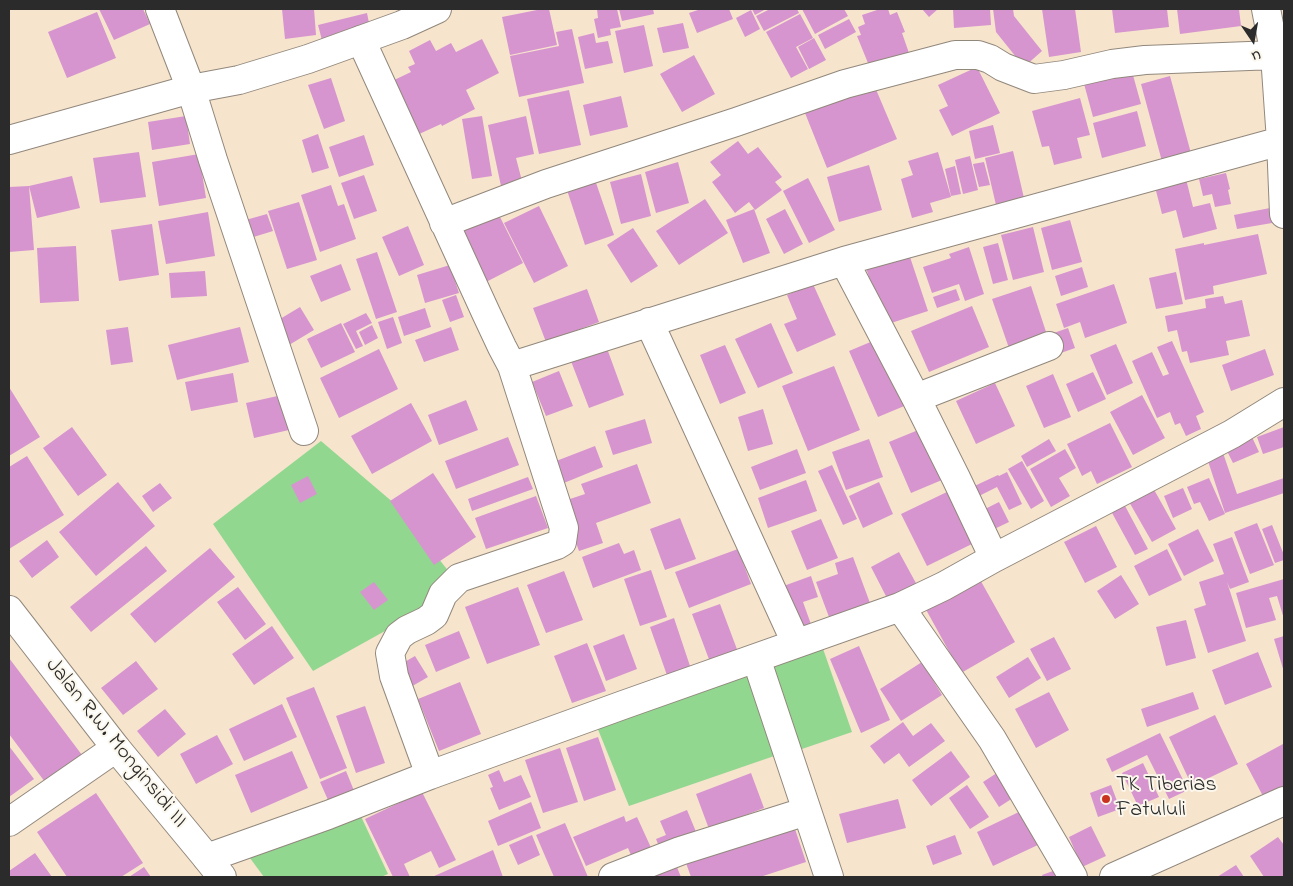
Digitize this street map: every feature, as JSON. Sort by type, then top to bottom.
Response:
[{"type":"street","points":[[160,9],[191,89],[216,170],[304,431]]},
{"type":"street","points":[[9,140],[191,89],[240,80],[361,40],[402,25],[437,9]]},
{"type":"street","points":[[1266,9],[1275,56],[1284,214]]},
{"type":"street","points":[[361,40],[444,223],[512,366],[564,528],[562,542],[557,545],[459,578],[444,594],[434,615],[399,636],[390,653],[394,676],[430,775]]},
{"type":"street","points":[[444,223],[546,184],[845,84],[955,55],[978,55],[1034,79],[1064,75],[1112,64],[1144,60],[1275,56]]},
{"type":"street","points":[[512,366],[844,261],[1281,141]]},
{"type":"street","points":[[844,261],[916,398],[994,558]]},
{"type":"street","points":[[649,322],[796,644]]},
{"type":"street","points":[[916,398],[1049,346]]},
{"type":"street","points":[[215,868],[328,815],[430,775],[900,606],[944,586],[1232,434],[1284,402]]},
{"type":"street","points":[[900,606],[992,739],[1073,877]]},
{"type":"street","name":"Jalan R.W. Monginsidi III","points":[[9,610],[116,748],[215,868]]},
{"type":"street","points":[[756,658],[829,877]]},
{"type":"street","points":[[9,822],[116,748]]},
{"type":"street","points":[[1114,877],[1284,801]]},
{"type":"street","points":[[613,877],[680,851],[807,811]]},
{"type":"green space","points":[[321,441],[395,504],[450,573],[421,611],[313,671],[213,524]]},
{"type":"green space","points":[[821,643],[852,732],[799,750],[767,662]]},
{"type":"green space","points":[[751,671],[780,754],[629,806],[595,722]]},
{"type":"green space","points":[[358,810],[388,874],[381,877],[264,877],[244,850]]},
{"type":"building","points":[[99,9],[143,9],[150,24],[114,40]]},
{"type":"building","points":[[282,9],[314,9],[316,35],[285,39]]},
{"type":"building","points":[[549,9],[557,45],[510,55],[502,17]]},
{"type":"building","points":[[597,9],[617,9],[621,27],[610,29],[611,35],[598,38],[594,19],[598,18]]},
{"type":"building","points":[[619,9],[653,9],[654,14],[622,21]]},
{"type":"building","points":[[701,9],[729,9],[733,19],[697,33],[689,13]]},
{"type":"building","points":[[752,9],[766,9],[755,15]]},
{"type":"building","points":[[770,9],[797,9],[799,13],[764,31],[756,16]]},
{"type":"building","points":[[802,9],[844,9],[848,16],[815,34]]},
{"type":"building","points":[[880,9],[888,9],[890,15],[897,12],[905,32],[902,33],[909,53],[870,68],[857,36],[861,35],[858,27],[865,24],[862,15]]},
{"type":"building","points":[[922,9],[938,9],[929,17]]},
{"type":"building","points":[[953,9],[990,9],[991,25],[954,28]]},
{"type":"building","points":[[993,9],[1013,9],[1014,16],[1042,51],[1024,67],[996,32]]},
{"type":"building","points":[[1042,9],[1075,9],[1081,52],[1049,57]]},
{"type":"building","points":[[1112,9],[1167,9],[1169,27],[1115,33]]},
{"type":"building","points":[[1177,9],[1239,9],[1241,26],[1180,34]]},
{"type":"building","points":[[751,10],[760,29],[745,37],[736,18]]},
{"type":"building","points":[[97,12],[116,58],[67,78],[48,32]]},
{"type":"building","points":[[367,13],[371,33],[323,44],[318,25]]},
{"type":"building","points":[[800,14],[813,38],[796,47],[808,69],[791,78],[766,32]]},
{"type":"building","points":[[849,19],[856,32],[825,49],[818,35]]},
{"type":"building","points":[[683,23],[689,48],[663,53],[657,28]]},
{"type":"building","points":[[644,25],[653,66],[624,73],[615,31]]},
{"type":"building","points":[[572,29],[584,83],[519,97],[510,56],[559,46],[556,32]]},
{"type":"building","points":[[594,33],[596,43],[608,41],[613,63],[585,69],[578,37]]},
{"type":"building","points":[[814,38],[826,60],[809,69],[798,47]]},
{"type":"building","points":[[482,39],[499,73],[466,90],[475,109],[442,126],[441,124],[417,135],[390,82],[411,72],[408,67],[415,64],[409,51],[430,40],[436,51],[451,43],[456,52]]},
{"type":"building","points":[[694,55],[715,94],[682,112],[660,74]]},
{"type":"building","points":[[977,67],[1000,113],[952,136],[939,110],[948,106],[938,85]]},
{"type":"building","points":[[1131,68],[1141,104],[1093,117],[1083,80]]},
{"type":"building","points":[[1170,76],[1192,157],[1163,165],[1141,84]]},
{"type":"building","points":[[331,78],[345,121],[324,129],[308,85]]},
{"type":"building","points":[[872,80],[897,139],[827,168],[803,108]]},
{"type":"building","points":[[569,90],[581,145],[539,154],[527,99]]},
{"type":"building","points":[[621,96],[628,127],[590,136],[583,105]]},
{"type":"building","points":[[1080,98],[1090,135],[1077,138],[1082,158],[1054,165],[1049,146],[1042,147],[1032,111]]},
{"type":"building","points":[[1137,111],[1146,146],[1102,158],[1093,123]]},
{"type":"building","points":[[186,116],[190,144],[152,150],[148,122]]},
{"type":"building","points":[[482,116],[492,176],[472,179],[462,119]]},
{"type":"building","points":[[526,116],[534,154],[516,158],[522,181],[501,186],[488,125]]},
{"type":"building","points":[[993,125],[1000,153],[975,159],[969,131]]},
{"type":"building","points":[[318,134],[329,168],[312,173],[302,140]]},
{"type":"building","points":[[364,135],[374,165],[339,177],[329,147]]},
{"type":"building","points":[[738,141],[748,154],[758,147],[782,177],[775,182],[782,190],[755,210],[749,202],[735,213],[712,182],[721,175],[710,162]]},
{"type":"building","points":[[1013,151],[1024,198],[996,205],[985,158]]},
{"type":"building","points":[[139,152],[146,197],[100,203],[93,158]]},
{"type":"building","points":[[938,152],[951,197],[930,203],[933,212],[912,218],[901,179],[913,175],[908,161]]},
{"type":"building","points":[[199,154],[206,198],[159,206],[152,162]]},
{"type":"building","points":[[970,156],[978,190],[963,194],[955,160]]},
{"type":"building","points":[[678,162],[689,203],[656,213],[645,172]]},
{"type":"building","points":[[984,162],[990,185],[979,187],[973,164]]},
{"type":"building","points":[[869,165],[882,210],[839,222],[827,177]]},
{"type":"building","points":[[955,166],[961,194],[951,196],[945,169]]},
{"type":"building","points":[[1226,173],[1231,204],[1215,207],[1212,194],[1203,196],[1199,179]]},
{"type":"building","points":[[641,174],[651,216],[621,224],[610,182]]},
{"type":"building","points":[[364,175],[377,211],[354,219],[341,183]]},
{"type":"building","points":[[72,176],[80,208],[37,218],[29,186]]},
{"type":"building","points":[[594,177],[614,235],[585,245],[566,187]]},
{"type":"building","points":[[808,178],[835,230],[809,243],[783,191]]},
{"type":"building","points":[[1186,179],[1193,207],[1210,203],[1217,229],[1183,238],[1176,210],[1162,214],[1155,187]]},
{"type":"building","points":[[331,185],[338,206],[344,204],[356,239],[320,252],[301,195]]},
{"type":"building","points":[[29,186],[34,250],[9,252],[9,187]]},
{"type":"building","points":[[705,199],[728,233],[679,265],[656,231]]},
{"type":"building","points":[[299,202],[317,260],[287,269],[268,211]]},
{"type":"building","points":[[539,206],[568,266],[534,283],[504,223]]},
{"type":"building","points":[[495,207],[523,263],[486,282],[458,226]]},
{"type":"building","points":[[1270,208],[1272,223],[1237,229],[1234,215]]},
{"type":"building","points":[[754,209],[770,253],[743,263],[726,220]]},
{"type":"building","points":[[785,209],[803,244],[784,254],[766,219]]},
{"type":"building","points":[[208,212],[215,256],[166,264],[158,221]]},
{"type":"building","points":[[267,214],[273,231],[247,239],[242,221]]},
{"type":"building","points":[[1070,220],[1082,262],[1052,270],[1041,228]]},
{"type":"building","points":[[152,224],[159,275],[119,281],[111,230]]},
{"type":"building","points":[[408,226],[424,265],[399,276],[382,237]]},
{"type":"building","points":[[1033,227],[1044,272],[1013,280],[1001,235]]},
{"type":"building","points":[[633,228],[658,266],[631,283],[607,245]]},
{"type":"building","points":[[1258,234],[1267,274],[1213,286],[1214,294],[1185,300],[1175,249]]},
{"type":"building","points":[[998,243],[1008,280],[993,284],[983,247]]},
{"type":"building","points":[[76,246],[79,301],[40,303],[37,248]]},
{"type":"building","points":[[969,247],[984,294],[965,301],[959,284],[932,293],[923,267],[951,258],[949,254]]},
{"type":"building","points":[[908,251],[928,311],[885,325],[865,265]]},
{"type":"building","points":[[377,252],[397,312],[376,319],[356,259]]},
{"type":"building","points":[[341,264],[351,290],[321,302],[310,276]]},
{"type":"building","points":[[450,265],[459,293],[425,303],[417,275]]},
{"type":"building","points":[[1082,267],[1088,287],[1061,296],[1055,276]]},
{"type":"building","points":[[205,271],[207,296],[171,298],[169,273]]},
{"type":"building","points":[[1176,272],[1183,304],[1156,309],[1149,278]]},
{"type":"building","points":[[813,284],[836,335],[797,352],[784,324],[797,319],[787,295]]},
{"type":"building","points":[[1114,284],[1127,323],[1085,338],[1080,322],[1064,328],[1056,304]]},
{"type":"building","points":[[1031,286],[1049,341],[1011,354],[992,299]]},
{"type":"building","points":[[587,289],[599,322],[546,342],[533,308]]},
{"type":"building","points":[[956,289],[960,300],[937,308],[933,297]]},
{"type":"building","points":[[456,295],[464,317],[450,322],[442,300]]},
{"type":"building","points":[[1223,296],[1225,304],[1242,300],[1250,336],[1226,341],[1229,355],[1190,363],[1187,351],[1182,352],[1177,330],[1168,332],[1165,316],[1206,308],[1205,299]]},
{"type":"building","points":[[972,306],[989,347],[929,372],[911,331]]},
{"type":"building","points":[[300,307],[314,330],[289,345],[275,322]]},
{"type":"building","points":[[425,308],[431,327],[404,336],[398,317]]},
{"type":"building","points":[[366,313],[372,323],[356,331],[363,346],[356,349],[343,324]]},
{"type":"building","points":[[393,317],[402,343],[387,349],[378,322]]},
{"type":"building","points":[[341,323],[355,352],[321,368],[307,339]]},
{"type":"building","points":[[771,323],[793,373],[758,388],[735,339]]},
{"type":"building","points":[[372,325],[378,338],[365,345],[359,332]]},
{"type":"building","points":[[128,327],[133,362],[111,365],[106,330]]},
{"type":"building","points":[[240,327],[249,362],[177,380],[168,345]]},
{"type":"building","points":[[451,327],[459,350],[424,362],[415,340]]},
{"type":"building","points":[[1068,328],[1075,348],[1058,354],[1051,334]]},
{"type":"building","points":[[880,338],[909,404],[878,417],[849,351]]},
{"type":"building","points":[[1172,341],[1204,412],[1196,416],[1201,429],[1186,436],[1180,423],[1175,425],[1170,412],[1157,418],[1132,361],[1152,352],[1163,376],[1169,374],[1157,347]]},
{"type":"building","points":[[605,343],[624,395],[589,408],[569,356]]},
{"type":"building","points":[[1116,344],[1133,383],[1107,395],[1090,355]]},
{"type":"building","points":[[725,345],[746,393],[720,404],[700,355]]},
{"type":"building","points":[[379,349],[398,389],[339,418],[320,378]]},
{"type":"building","points":[[1265,349],[1274,375],[1231,391],[1222,365]]},
{"type":"building","points":[[834,366],[860,430],[808,451],[782,386]]},
{"type":"building","points":[[559,371],[573,406],[546,416],[532,382]]},
{"type":"building","points":[[1093,372],[1106,399],[1078,412],[1066,384]]},
{"type":"building","points":[[233,373],[238,402],[191,411],[185,382]]},
{"type":"building","points":[[1053,374],[1071,417],[1044,428],[1026,386]]},
{"type":"building","points":[[995,383],[1015,426],[976,444],[956,401]]},
{"type":"building","points":[[9,387],[40,437],[9,456]]},
{"type":"building","points":[[282,395],[289,430],[254,438],[246,403]]},
{"type":"building","points":[[1142,395],[1165,438],[1133,455],[1110,412]]},
{"type":"building","points":[[466,400],[478,430],[439,445],[428,415]]},
{"type":"building","points":[[411,403],[432,441],[372,474],[351,436]]},
{"type":"building","points":[[763,409],[773,444],[748,451],[738,417]]},
{"type":"building","points":[[645,419],[652,443],[613,455],[605,431]]},
{"type":"building","points":[[1110,423],[1132,467],[1097,484],[1091,471],[1082,476],[1067,444]]},
{"type":"building","points":[[928,426],[949,477],[911,493],[889,442]]},
{"type":"building","points":[[72,427],[107,475],[78,496],[43,448]]},
{"type":"building","points":[[1284,427],[1284,447],[1263,454],[1257,437]]},
{"type":"building","points":[[508,437],[519,465],[456,489],[445,461]]},
{"type":"building","points":[[1252,437],[1259,452],[1233,463],[1226,449]]},
{"type":"building","points":[[869,439],[883,477],[846,490],[832,452]]},
{"type":"building","points":[[1049,439],[1056,451],[1027,467],[1021,456]]},
{"type":"building","points":[[595,446],[603,467],[559,485],[551,463]]},
{"type":"building","points":[[797,449],[806,473],[760,490],[751,467]]},
{"type":"building","points":[[1065,449],[1076,468],[1059,478],[1070,496],[1051,507],[1030,469]]},
{"type":"building","points":[[1222,450],[1237,494],[1284,478],[1284,493],[1225,513],[1206,455]]},
{"type":"building","points":[[27,456],[64,515],[9,549],[9,467]]},
{"type":"building","points":[[1022,461],[1044,501],[1031,509],[1008,469]]},
{"type":"building","points":[[637,464],[651,503],[596,523],[603,543],[579,551],[561,502],[585,494],[581,484]]},
{"type":"building","points":[[832,465],[857,519],[843,525],[818,471]]},
{"type":"building","points":[[1007,472],[1022,504],[1009,510],[997,487],[973,499],[968,489]]},
{"type":"building","points":[[433,473],[476,537],[434,565],[390,501]]},
{"type":"building","points":[[308,476],[317,494],[300,503],[291,485]]},
{"type":"building","points":[[528,477],[533,489],[472,511],[468,499]]},
{"type":"building","points":[[1209,478],[1225,514],[1209,521],[1200,502],[1194,504],[1187,487]]},
{"type":"building","points":[[806,480],[817,511],[768,528],[758,498]]},
{"type":"building","points":[[118,482],[155,526],[96,576],[59,532]]},
{"type":"building","points":[[879,482],[893,514],[863,528],[849,496]]},
{"type":"building","points":[[160,483],[172,498],[153,512],[142,496]]},
{"type":"building","points":[[1152,486],[1176,529],[1152,542],[1128,500]]},
{"type":"building","points":[[1183,488],[1192,509],[1173,518],[1164,496]]},
{"type":"building","points":[[949,491],[974,543],[927,566],[901,514]]},
{"type":"building","points":[[536,496],[548,528],[486,549],[475,518]]},
{"type":"building","points":[[999,502],[1009,522],[988,532],[979,512]]},
{"type":"building","points":[[1124,504],[1148,549],[1135,555],[1111,511]]},
{"type":"building","points":[[680,518],[696,559],[665,570],[650,529]]},
{"type":"building","points":[[821,519],[838,558],[807,570],[791,531]]},
{"type":"building","points":[[1257,523],[1274,565],[1250,574],[1234,532]]},
{"type":"building","points":[[1272,525],[1284,555],[1284,560],[1275,563],[1262,529]]},
{"type":"building","points":[[1096,526],[1117,567],[1085,583],[1064,542]]},
{"type":"building","points":[[1198,529],[1214,561],[1184,576],[1168,544]]},
{"type":"building","points":[[1232,537],[1249,582],[1230,589],[1227,582],[1246,641],[1208,653],[1194,609],[1206,605],[1199,582],[1224,574],[1213,544]]},
{"type":"building","points":[[47,540],[59,557],[32,578],[19,561]]},
{"type":"building","points":[[619,543],[624,554],[634,550],[641,570],[593,588],[582,557]]},
{"type":"building","points":[[146,546],[167,571],[91,632],[70,607]]},
{"type":"building","points":[[210,548],[235,577],[155,643],[130,614]]},
{"type":"building","points":[[738,549],[751,584],[689,608],[675,572]]},
{"type":"building","points":[[1167,549],[1182,580],[1149,596],[1134,566]]},
{"type":"building","points":[[899,552],[917,585],[888,600],[871,567]]},
{"type":"building","points":[[853,557],[870,603],[829,617],[816,582],[838,574],[835,563]]},
{"type":"building","points":[[651,570],[667,617],[640,626],[624,579]]},
{"type":"building","points":[[564,571],[583,620],[546,633],[527,585]]},
{"type":"building","points":[[1121,575],[1139,604],[1115,619],[1097,591]]},
{"type":"building","points":[[811,576],[818,597],[803,602],[812,627],[795,633],[778,588]]},
{"type":"building","points":[[978,576],[1015,642],[961,673],[924,606]]},
{"type":"building","points":[[1284,579],[1284,619],[1277,596],[1269,598],[1276,620],[1246,628],[1236,593]]},
{"type":"building","points":[[374,582],[388,600],[374,610],[360,592]]},
{"type":"building","points":[[238,587],[266,624],[245,640],[217,602]]},
{"type":"building","points":[[518,587],[540,645],[487,664],[465,607]]},
{"type":"building","points":[[720,604],[738,652],[710,662],[692,614]]},
{"type":"building","points":[[674,618],[692,672],[669,681],[650,627]]},
{"type":"building","points":[[1186,620],[1196,658],[1166,666],[1156,627]]},
{"type":"building","points":[[272,626],[294,658],[254,685],[232,654]]},
{"type":"building","points":[[459,631],[470,658],[436,672],[425,645]]},
{"type":"building","points":[[624,634],[637,669],[606,681],[593,646]]},
{"type":"building","points":[[1284,636],[1284,672],[1274,639]]},
{"type":"building","points":[[1054,637],[1071,669],[1047,681],[1030,649]]},
{"type":"building","points":[[587,643],[606,691],[572,703],[554,656]]},
{"type":"building","points":[[859,646],[890,720],[861,733],[830,659]]},
{"type":"building","points":[[1258,652],[1272,687],[1225,705],[1212,670]]},
{"type":"building","points":[[415,656],[428,677],[409,688],[396,667]]},
{"type":"building","points":[[1028,657],[1041,678],[1009,698],[996,677]]},
{"type":"building","points":[[9,658],[82,755],[45,782],[9,734]]},
{"type":"building","points":[[136,661],[158,689],[123,715],[101,688]]},
{"type":"building","points":[[922,662],[942,695],[901,721],[880,689]]},
{"type":"building","points":[[460,682],[481,734],[439,751],[418,699]]},
{"type":"building","points":[[314,687],[347,768],[320,779],[286,698]]},
{"type":"building","points":[[1049,692],[1069,730],[1036,748],[1015,709]]},
{"type":"building","points":[[1193,692],[1199,709],[1147,727],[1141,709]]},
{"type":"building","points":[[282,704],[297,737],[244,761],[229,729]]},
{"type":"building","points":[[365,706],[385,763],[356,773],[336,716]]},
{"type":"building","points":[[165,709],[186,734],[158,757],[137,731]]},
{"type":"building","points":[[1215,715],[1238,764],[1192,786],[1169,737]]},
{"type":"building","points":[[903,722],[913,736],[931,723],[945,741],[909,767],[899,753],[884,764],[870,746]]},
{"type":"building","points":[[1160,733],[1188,790],[1169,799],[1147,755],[1112,772],[1106,759]]},
{"type":"building","points":[[217,735],[233,764],[196,784],[180,754]]},
{"type":"building","points":[[598,737],[616,790],[584,801],[566,748]]},
{"type":"building","points":[[1283,744],[1284,787],[1264,798],[1246,764]]},
{"type":"building","points":[[9,746],[34,779],[9,797]]},
{"type":"building","points":[[560,748],[578,802],[543,813],[525,760]]},
{"type":"building","points":[[292,751],[308,788],[251,813],[235,775]]},
{"type":"building","points":[[951,751],[970,777],[931,806],[912,780]]},
{"type":"building","points":[[1143,763],[1159,797],[1138,806],[1122,773]]},
{"type":"building","points":[[1003,769],[1019,794],[999,807],[983,782]]},
{"type":"building","points":[[499,770],[504,782],[521,775],[531,797],[499,810],[490,788],[493,787],[488,775]]},
{"type":"building","points":[[346,771],[357,798],[332,809],[320,782]]},
{"type":"building","points":[[751,773],[764,808],[709,829],[696,794]]},
{"type":"building","points":[[967,785],[989,817],[970,829],[949,798]]},
{"type":"building","points":[[1111,785],[1120,809],[1098,817],[1090,793]]},
{"type":"building","points":[[422,792],[456,860],[439,868],[431,851],[404,864],[410,877],[393,877],[365,819]]},
{"type":"building","points":[[96,793],[143,863],[121,877],[67,877],[37,832]]},
{"type":"building","points":[[898,799],[906,828],[847,843],[839,814]]},
{"type":"building","points":[[531,802],[541,828],[498,846],[488,821]]},
{"type":"building","points":[[687,810],[699,839],[662,854],[656,839],[666,835],[660,821]]},
{"type":"building","points":[[1023,810],[1040,844],[993,866],[977,832]]},
{"type":"building","points":[[624,816],[626,822],[637,817],[653,852],[633,860],[628,848],[586,866],[573,837]]},
{"type":"building","points":[[565,823],[588,877],[554,877],[536,835]]},
{"type":"building","points":[[794,826],[806,862],[760,877],[691,877],[686,863]]},
{"type":"building","points":[[1091,826],[1106,856],[1082,867],[1069,837]]},
{"type":"building","points":[[532,835],[540,855],[518,865],[509,845]]},
{"type":"building","points":[[955,835],[962,854],[933,865],[926,846]]},
{"type":"building","points":[[1278,837],[1284,845],[1284,875],[1282,877],[1264,877],[1250,856]]},
{"type":"building","points":[[493,850],[503,877],[432,877]]},
{"type":"building","points":[[35,853],[52,877],[9,877],[9,871]]},
{"type":"building","points":[[676,865],[681,877],[645,877]]},
{"type":"building","points":[[1236,865],[1244,877],[1217,877]]},
{"type":"building","points":[[144,867],[151,877],[129,877]]},
{"type":"building","points":[[1064,867],[1068,877],[1043,877],[1042,875]]},
{"type":"place","name":"TK Tiberias Fatululi","points":[[1106,799]]}]
